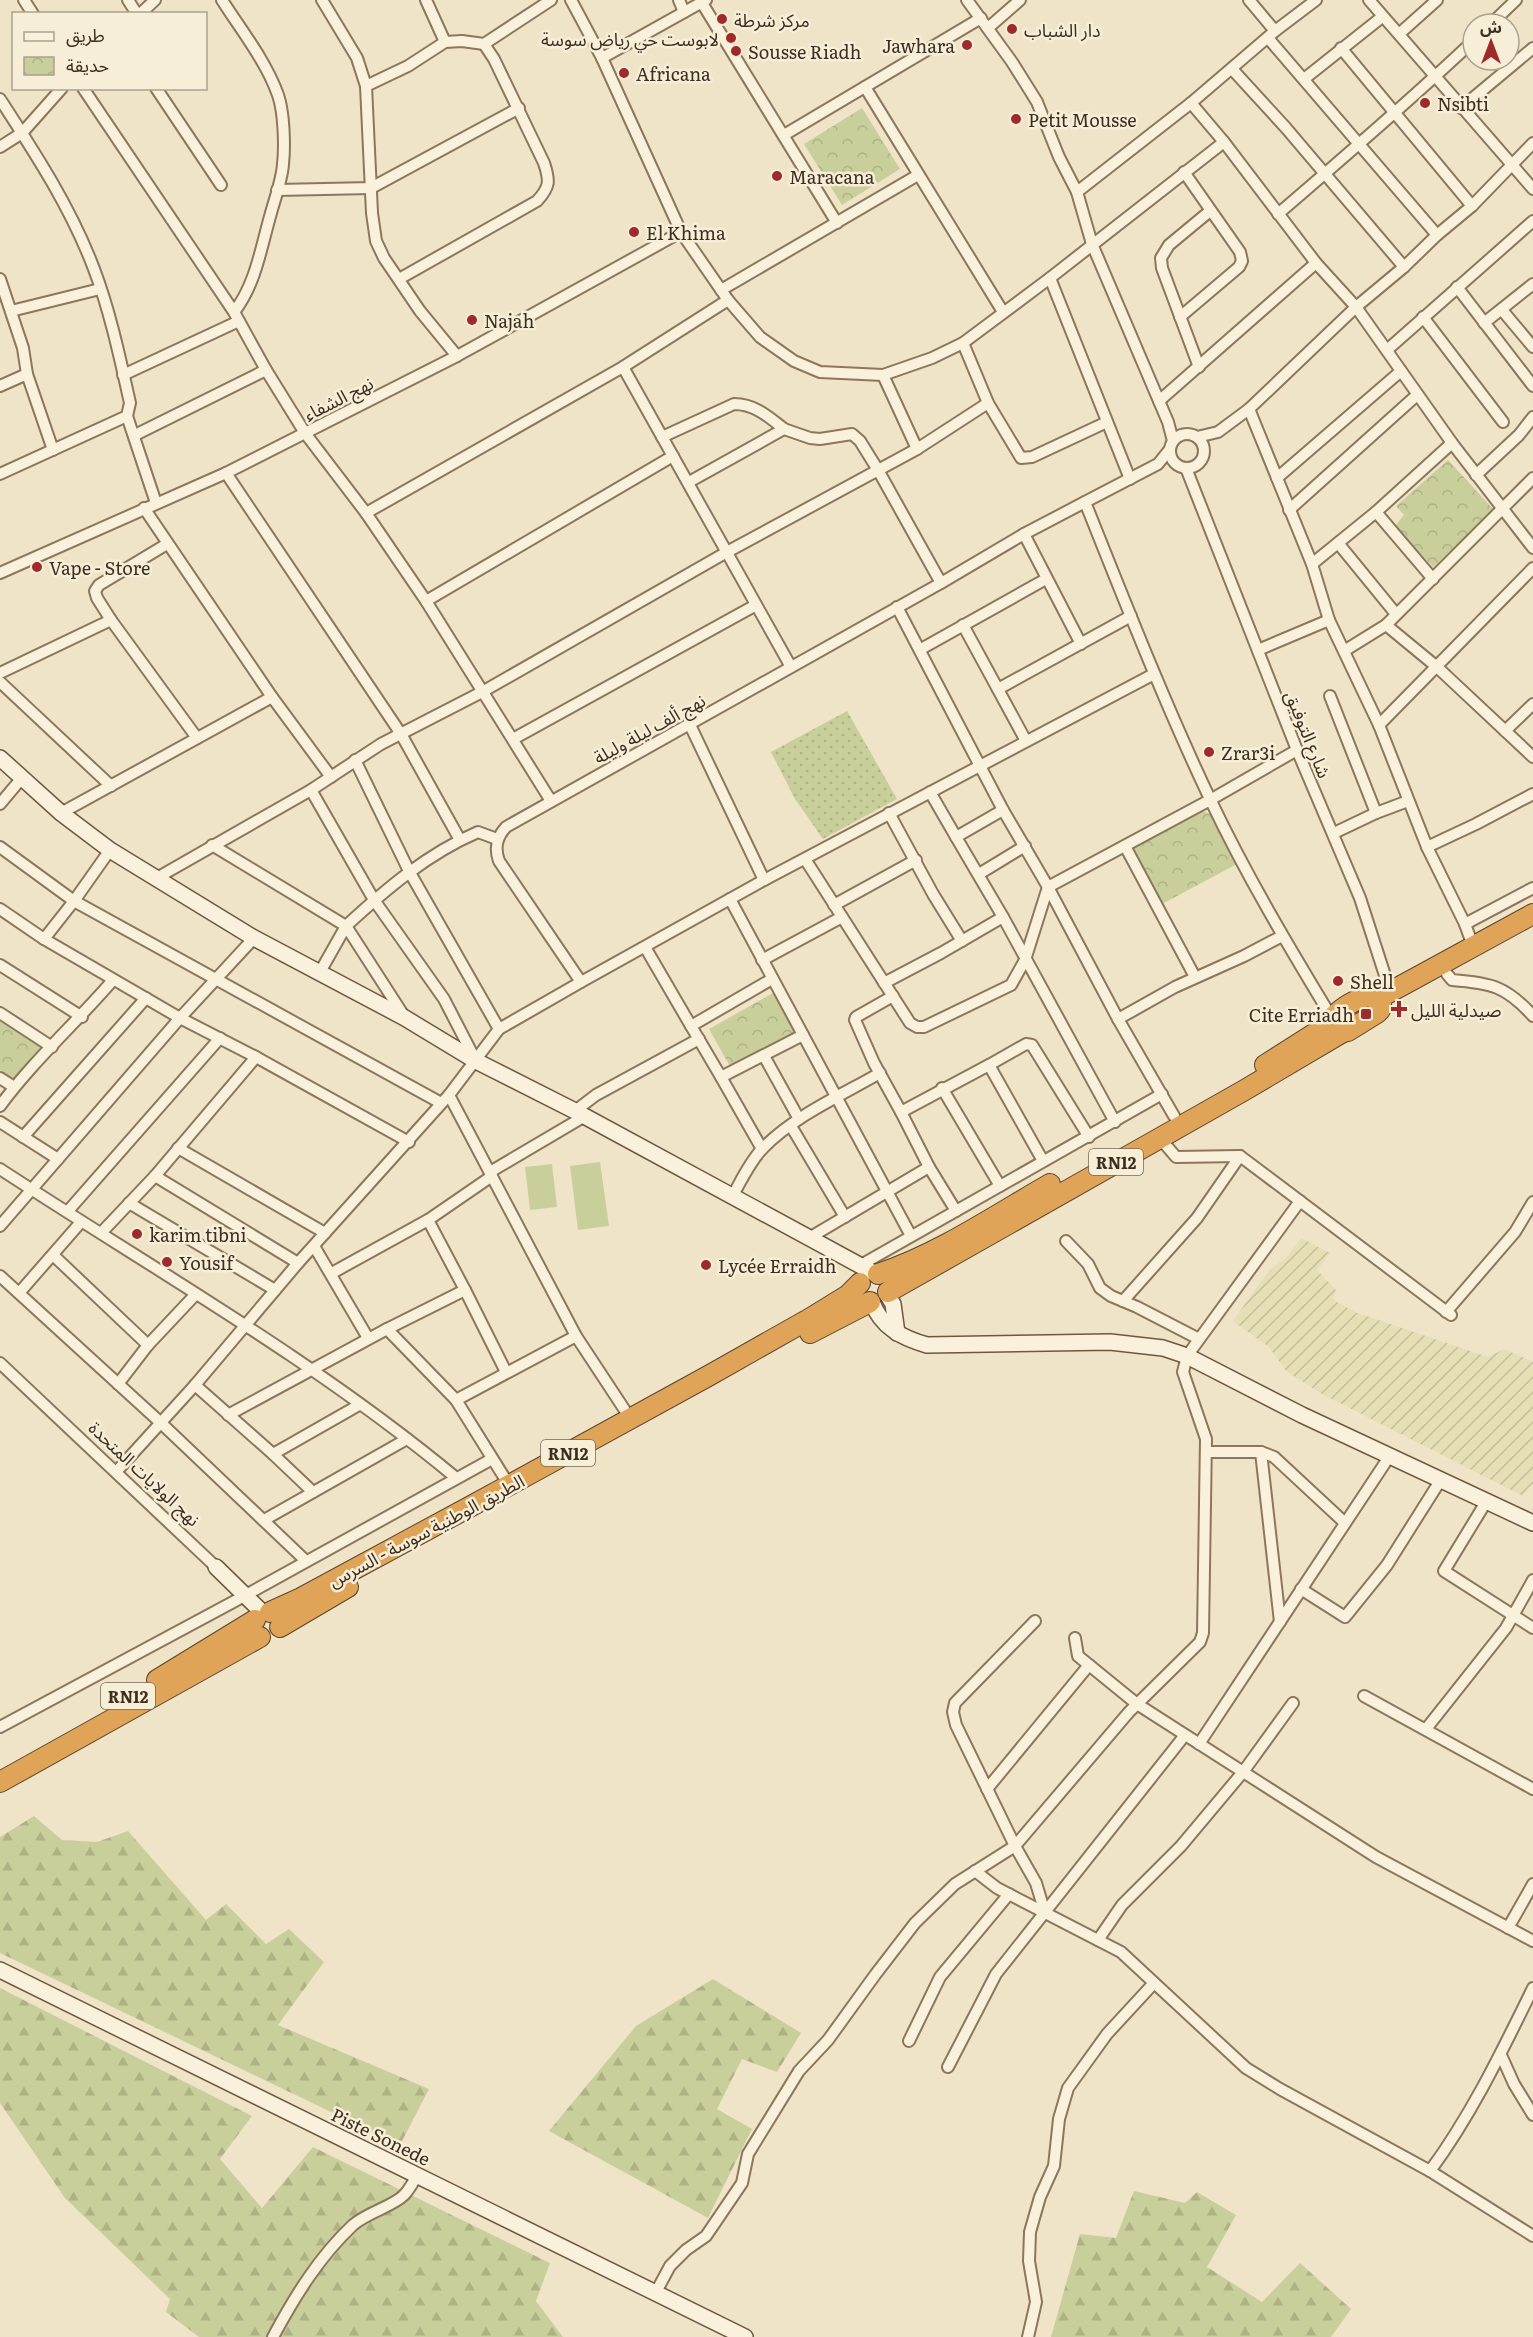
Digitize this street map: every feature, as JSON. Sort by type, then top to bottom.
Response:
[{"type":"highway","name":"RN12","points":[[1335,1024],[1363,1023],[1383,1000],[1473,946],[1533,914]]},
{"type":"highway","name":"RN12","points":[[1383,1000],[1447,974],[1533,926]]},
{"type":"highway","name":"الطريق الوطنية سوسة - السرس","points":[[0,1782],[301,1598],[809,1319],[848,1295],[866,1276],[897,1268],[952,1239],[1335,1024]]},
{"type":"highway","name":"الطريق الوطنية سوسة - السرس","points":[[0,1769],[265,1621],[393,1562],[879,1297],[1159,1137],[1243,1092],[1335,1024]]},
{"type":"highway","points":[[866,1276],[860,1293],[879,1297]]},
{"type":"street","points":[[128,0],[137,12]]},
{"type":"street","points":[[141,12],[155,0]]},
{"type":"street","points":[[123,375],[237,316],[252,281],[277,190],[283,165],[279,97],[267,71],[222,0]]},
{"type":"street","points":[[322,0],[357,58],[366,86],[372,213],[376,240],[384,258],[420,311],[457,356]]},
{"type":"street","points":[[426,0],[445,42]]},
{"type":"street","points":[[366,86],[408,66],[445,42],[462,41],[484,44],[551,0]]},
{"type":"street","points":[[571,0],[602,58],[681,232],[728,300],[760,338],[794,361],[820,372],[884,375],[932,358],[963,343],[1224,142]]},
{"type":"street","points":[[678,0],[684,12]]},
{"type":"street","points":[[988,28],[1020,0]]},
{"type":"street","points":[[1249,0],[1304,79],[1437,235]]},
{"type":"street","points":[[1077,192],[1191,103],[1316,0]]},
{"type":"street","points":[[1369,0],[1533,189]]},
{"type":"street","points":[[1399,34],[1437,0]]},
{"type":"street","points":[[1504,12],[1516,0]]},
{"type":"street","points":[[602,58],[704,1],[837,223]]},
{"type":"street","points":[[972,2],[1037,102],[1059,157],[1077,192],[1092,244],[1168,422],[1171,458],[1181,466]]},
{"type":"street","points":[[1304,79],[1382,17]]},
{"type":"street","points":[[784,135],[981,18]]},
{"type":"street","points":[[399,279],[537,201],[545,192],[549,179],[544,163],[519,108],[484,44]]},
{"type":"street","points":[[1341,48],[1472,206]]},
{"type":"street","points":[[1461,108],[1533,48]]},
{"type":"street","points":[[1278,214],[1461,52]]},
{"type":"street","points":[[1232,69],[1325,173],[1404,267]]},
{"type":"street","points":[[865,87],[1003,312]]},
{"type":"street","points":[[0,147],[22,133],[60,90]]},
{"type":"street","points":[[84,90],[237,316],[266,370],[305,433],[366,513],[426,601],[551,801]]},
{"type":"street","points":[[157,90],[221,185]]},
{"type":"street","points":[[0,99],[75,224],[100,289],[130,403],[127,416],[156,503]]},
{"type":"street","points":[[1191,103],[1224,142],[1316,264],[1356,307],[1452,443],[1533,548]]},
{"type":"street","points":[[277,190],[371,188],[519,108]]},
{"type":"street","points":[[1218,432],[1180,435],[1158,464],[1194,466],[1218,432],[1249,409],[1356,307],[1472,206],[1533,143]]},
{"type":"street","points":[[1180,317],[1241,264],[1240,252],[1184,172]]},
{"type":"street","points":[[721,290],[918,175]]},
{"type":"street","points":[[1199,367],[1162,268],[1161,255],[1168,245],[1210,211]]},
{"type":"street","points":[[1387,350],[1533,221]]},
{"type":"street","name":"نهج الشفاء","points":[[0,573],[226,473],[457,356],[681,232]]},
{"type":"street","points":[[1159,401],[1316,264]]},
{"type":"street","points":[[1050,278],[1130,479]]},
{"type":"street","points":[[0,279],[22,348],[27,374],[53,450]]},
{"type":"street","points":[[1484,323],[1533,284]]},
{"type":"street","points":[[1457,287],[1533,386]]},
{"type":"street","points":[[11,311],[100,289]]},
{"type":"street","points":[[366,513],[623,367],[728,300]]},
{"type":"street","points":[[1502,310],[1533,347]]},
{"type":"street","points":[[1423,317],[1503,422]]},
{"type":"street","points":[[963,343],[988,403],[1015,450],[1023,459],[1107,422]]},
{"type":"street","points":[[623,367],[791,667]]},
{"type":"street","points":[[135,435],[266,370]]},
{"type":"street","points":[[1277,478],[1401,371]]},
{"type":"street","points":[[0,386],[27,374]]},
{"type":"street","points":[[884,375],[917,449]]},
{"type":"street","points":[[1289,510],[1417,394]]},
{"type":"street","points":[[155,879],[311,790],[355,760],[401,734],[482,692],[727,552],[917,449],[988,403]]},
{"type":"street","points":[[662,437],[734,404],[742,404],[759,410],[784,429],[810,438],[820,439],[852,434],[860,441],[878,470],[941,583]]},
{"type":"street","points":[[1249,409],[1312,564],[1329,620],[1380,725],[1408,801],[1473,946]]},
{"type":"street","points":[[0,474],[127,416]]},
{"type":"street","points":[[1476,475],[1519,435],[1533,417]]},
{"type":"street","points":[[1168,422],[1193,435],[1203,444],[1203,456],[1193,490]]},
{"type":"street","points":[[688,482],[784,429]]},
{"type":"street","points":[[1312,564],[1376,512],[1452,443]]},
{"type":"street","points":[[426,601],[672,456]]},
{"type":"street","name":"نهج ألف ليلة وليلة","points":[[497,839],[506,827],[551,801],[690,725],[1024,534],[1158,464]]},
{"type":"street","name":"شارع التوفيق","points":[[1181,466],[1193,490],[1297,750],[1360,898],[1383,1000]]},
{"type":"street","points":[[226,473],[401,734],[460,840]]},
{"type":"street","points":[[1344,651],[1386,625],[1533,478]]},
{"type":"street","points":[[1085,502],[1154,674],[1210,800],[1282,936],[1335,1024]]},
{"type":"street","points":[[144,508],[272,697],[331,777]]},
{"type":"street","points":[[1376,512],[1433,579]]},
{"type":"street","points":[[1024,534],[1081,644]]},
{"type":"street","points":[[1338,543],[1396,614]]},
{"type":"street","points":[[167,544],[99,585],[95,591],[111,620],[197,738]]},
{"type":"street","points":[[1380,725],[1533,568]]},
{"type":"street","points":[[921,649],[1046,579]]},
{"type":"street","points":[[513,739],[756,605]]},
{"type":"street","points":[[897,607],[921,649],[1003,810],[1174,1116]]},
{"type":"street","points":[[998,689],[1131,616]]},
{"type":"street","points":[[0,673],[111,620]]},
{"type":"street","points":[[1258,650],[1329,620]]},
{"type":"street","points":[[963,625],[1026,741]]},
{"type":"street","points":[[1386,625],[1437,667],[1533,757]]},
{"type":"street","points":[[116,1472],[195,1385],[324,1233],[449,1095],[499,1029],[764,880],[1154,674]]},
{"type":"street","points":[[0,682],[111,786]]},
{"type":"street","points":[[1330,696],[1376,813]]},
{"type":"street","points":[[61,813],[272,697]]},
{"type":"street","points":[[1505,731],[1533,704]]},
{"type":"street","points":[[690,725],[764,880]]},
{"type":"street","points":[[805,859],[910,1023],[917,1027],[924,1027],[1011,985],[1025,960],[1048,887],[1210,800],[1297,750]]},
{"type":"street","points":[[0,758],[61,813],[110,850],[155,879],[254,938],[405,1018],[476,1061],[580,1114],[809,1238],[866,1276],[911,1236],[1162,1095]]},
{"type":"street","points":[[355,760],[409,871],[499,1029]]},
{"type":"street","points":[[0,804],[21,779]]},
{"type":"street","points":[[311,790],[374,900],[444,999],[476,1061]]},
{"type":"street","points":[[930,792],[979,874],[1093,1078],[1115,1122]]},
{"type":"street","points":[[1427,846],[1476,824],[1533,794]]},
{"type":"street","points":[[1334,833],[1408,801]]},
{"type":"street","points":[[956,837],[1003,810]]},
{"type":"street","points":[[890,813],[962,941]]},
{"type":"street","points":[[320,972],[346,926],[374,900],[409,871],[460,840],[478,832],[497,839],[496,848],[499,861],[581,982]]},
{"type":"street","points":[[212,845],[346,926],[405,1018]]},
{"type":"street","points":[[979,874],[1025,846]]},
{"type":"street","points":[[1125,846],[1195,977]]},
{"type":"street","points":[[0,848],[74,901],[441,1103]]},
{"type":"street","points":[[44,939],[110,850]]},
{"type":"street","points":[[834,905],[915,860]]},
{"type":"street","points":[[1465,924],[1533,888]]},
{"type":"street","points":[[730,899],[911,1236]]},
{"type":"street","points":[[2,914],[180,1018],[256,1057],[408,1142]]},
{"type":"street","points":[[762,960],[842,917]]},
{"type":"street","points":[[884,982],[1003,917]]},
{"type":"street","points":[[1118,1018],[1195,977],[1244,956],[1282,936]]},
{"type":"street","points":[[0,1226],[180,1018],[254,938]]},
{"type":"street","points":[[645,947],[762,1149]]},
{"type":"street","points":[[0,965],[82,1017]]},
{"type":"street","points":[[1447,974],[1452,980],[1497,986],[1517,998],[1533,1016]]},
{"type":"street","points":[[691,1026],[772,979]]},
{"type":"street","points":[[0,1106],[14,1087],[82,1017],[113,980]]},
{"type":"street","points":[[893,996],[855,1018],[880,1073],[929,1167],[956,1211]]},
{"type":"street","points":[[23,1137],[146,998]]},
{"type":"street","points":[[0,1013],[52,1047]]},
{"type":"street","points":[[721,1077],[803,1035]]},
{"type":"street","points":[[68,1211],[220,1038]]},
{"type":"street","points":[[332,1274],[428,1220],[491,1174],[553,1137],[580,1114],[596,1095],[699,1039]]},
{"type":"street","points":[[901,1112],[1026,1044],[1032,1045],[1089,1137]]},
{"type":"street","points":[[764,1056],[795,1123],[845,1217]]},
{"type":"street","points":[[100,1233],[155,1176],[256,1057]]},
{"type":"street","points":[[989,1065],[1043,1161]]},
{"type":"street","points":[[732,1197],[762,1149],[795,1123],[880,1073]]},
{"type":"street","points":[[0,1078],[14,1087]]},
{"type":"street","points":[[942,1088],[1000,1186]]},
{"type":"street","points":[[449,1095],[576,1336],[630,1418]]},
{"type":"street","points":[[0,1122],[58,1159]]},
{"type":"street","points":[[1159,1137],[1176,1157],[1240,1156],[1448,1314],[1515,1232],[1533,1202]]},
{"type":"street","points":[[178,1148],[324,1233]]},
{"type":"street","points":[[1123,1301],[1197,1218],[1240,1156]]},
{"type":"street","points":[[809,1238],[929,1167]]},
{"type":"street","points":[[0,1169],[311,1370],[407,1439],[455,1478]]},
{"type":"street","points":[[155,1176],[298,1263]]},
{"type":"street","points":[[656,2292],[670,2265],[706,2236],[742,2183],[748,2154],[799,2071],[828,2040],[915,1923],[955,1884],[1015,1846],[1137,1704],[1200,1642],[1203,1633],[1206,1439],[1184,1372],[1187,1356],[1300,1201]]},
{"type":"street","points":[[129,1203],[275,1290]]},
{"type":"street","points":[[428,1220],[506,1372]]},
{"type":"street","points":[[19,1293],[81,1222]]},
{"type":"street","points":[[1066,1241],[1088,1263],[1100,1288],[1111,1296],[1199,1339]]},
{"type":"street","points":[[314,1246],[368,1338]]},
{"type":"street","points":[[52,1254],[148,1345]]},
{"type":"street","points":[[0,1276],[161,1423],[306,1561]]},
{"type":"street","points":[[228,1415],[368,1338],[465,1290]]},
{"type":"street","points":[[118,1384],[148,1345],[196,1294]]},
{"type":"street","points":[[879,1297],[881,1318],[897,1333],[911,1341],[927,1345],[1110,1342],[1163,1348],[1187,1356],[1389,1457],[1533,1523]]},
{"type":"street","points":[[387,1329],[456,1400],[509,1485]]},
{"type":"street","points":[[456,1400],[576,1336]]},
{"type":"street","name":"نهج الولايات المتحدة","points":[[0,1363],[216,1567],[244,1595],[265,1621]]},
{"type":"street","points":[[195,1385],[313,1492]]},
{"type":"street","points":[[273,1454],[359,1405]]},
{"type":"street","points":[[264,1520],[407,1439]]},
{"type":"street","points":[[1206,1452],[1261,1452],[1274,1457],[1345,1523]]},
{"type":"street","points":[[1261,1452],[1280,1622]]},
{"type":"street","points":[[1199,1744],[1389,1457]]},
{"type":"street","points":[[0,1727],[492,1458]]},
{"type":"street","points":[[1301,1589],[1345,1617],[1387,1565],[1440,1481]]},
{"type":"street","points":[[1486,1502],[1444,1571],[1533,1628]]},
{"type":"street","points":[[1426,1730],[1506,1628],[1533,1580]]},
{"type":"street","points":[[1035,1621],[955,1703],[953,1712],[956,1725],[987,1789],[1036,1883],[1044,1913]]},
{"type":"street","points":[[1075,1638],[1078,1656],[1137,1704],[1376,1857],[1533,1941]]},
{"type":"street","points":[[987,1789],[1089,1665]]},
{"type":"street","points":[[1364,1696],[1533,1789]]},
{"type":"street","points":[[1098,1940],[1122,1905],[1181,1846],[1243,1772],[1293,1704]]},
{"type":"street","points":[[948,2067],[996,1974],[1185,1735]]},
{"type":"street","points":[[975,1871],[997,1888],[1121,1952],[1246,2068],[1430,2171],[1533,2236]]},
{"type":"street","points":[[1508,1928],[1533,1884]]},
{"type":"street","points":[[909,2041],[940,1977],[1009,1894]]},
{"type":"street","name":"Piste Sonede","points":[[0,1970],[745,2337]]},
{"type":"street","points":[[1028,2337],[1036,2302],[1029,2261],[1030,2232],[1040,2197],[1054,2166],[1059,2119],[1068,2088],[1107,2034],[1154,1983]]},
{"type":"street","points":[[1430,2171],[1452,2141],[1501,2055],[1533,1988]]},
{"type":"street","points":[[1501,2055],[1514,2084],[1533,2115]]},
{"type":"street","points":[[273,2337],[320,2261],[363,2217],[400,2199],[417,2176]]},
{"type":"shaded area","points":[[1301,1238],[1330,1253],[1317,1270],[1336,1290],[1333,1297],[1335,1301],[1355,1312],[1488,1357],[1504,1349],[1533,1362],[1533,1484],[1523,1496],[1322,1394],[1286,1371],[1269,1347],[1233,1321],[1270,1269],[1285,1259]]},
{"type":"green space","points":[[862,108],[900,169],[842,205],[804,144]]},
{"type":"green space","points":[[1448,460],[1494,510],[1433,567],[1395,526],[1404,515],[1396,506]]},
{"type":"green space","points":[[847,711],[897,799],[823,839],[795,799],[771,752]]},
{"type":"green space","points":[[1201,811],[1214,815],[1237,864],[1162,904],[1131,848]]},
{"type":"green space","points":[[773,993],[796,1032],[731,1068],[709,1029]]},
{"type":"green space","points":[[0,1018],[42,1044],[43,1050],[15,1079],[0,1070]]},
{"type":"green space","points":[[600,1162],[609,1226],[578,1230],[570,1166]]},
{"type":"green space","points":[[552,1164],[557,1207],[530,1210],[525,1167]]},
{"type":"green space","points":[[34,1816],[62,1840],[97,1842],[128,1831],[206,1920],[226,1904],[266,1944],[289,1929],[324,1962],[278,2025],[429,2089],[400,2145],[0,1953],[0,1837]]},
{"type":"green space","points":[[713,1979],[801,2033],[777,2072],[742,2059],[717,2109],[752,2129],[708,2218],[549,2131],[636,2026]]},
{"type":"green space","points":[[0,1988],[252,2116],[220,2159],[262,2208],[313,2147],[550,2263],[536,2301],[563,2337],[199,2337],[166,2312],[170,2299],[65,2198],[0,2103]]},
{"type":"green space","points":[[1134,2191],[1185,2203],[1197,2192],[1236,2215],[1207,2267],[1262,2302],[1300,2263],[1351,2309],[1331,2337],[1051,2337],[1080,2234],[1116,2238]]},
{"type":"place","name":"مركز شرطة","points":[[722,19]]},
{"type":"place","name":"دار الشباب","points":[[1012,29]]},
{"type":"place","name":"لابوست حي رياض سوسة","points":[[731,38]]},
{"type":"place","name":"Jawhara","points":[[967,45]]},
{"type":"place","name":"Sousse Riadh","points":[[736,51]]},
{"type":"place","name":"Africana","points":[[624,73]]},
{"type":"place","name":"Nsibti","points":[[1425,103]]},
{"type":"place","name":"Petit Mousse","points":[[1016,119]]},
{"type":"place","name":"Maracana","points":[[777,176]]},
{"type":"place","name":"El Khima","points":[[634,232]]},
{"type":"place","name":"Najah","points":[[472,320]]},
{"type":"place","name":"Vape - Store","points":[[37,567]]},
{"type":"place","name":"Zrar3i","points":[[1209,752]]},
{"type":"place","name":"Shell","points":[[1338,981]]},
{"type":"place","name":"صيدلية الليل","points":[[1399,1009]]},
{"type":"place","name":"Cite Erriadh","points":[[1366,1014]]},
{"type":"place","name":"karim tibni","points":[[137,1234]]},
{"type":"place","name":"Yousif","points":[[167,1262]]},
{"type":"place","name":"Lycée Erraidh","points":[[706,1265]]}]
